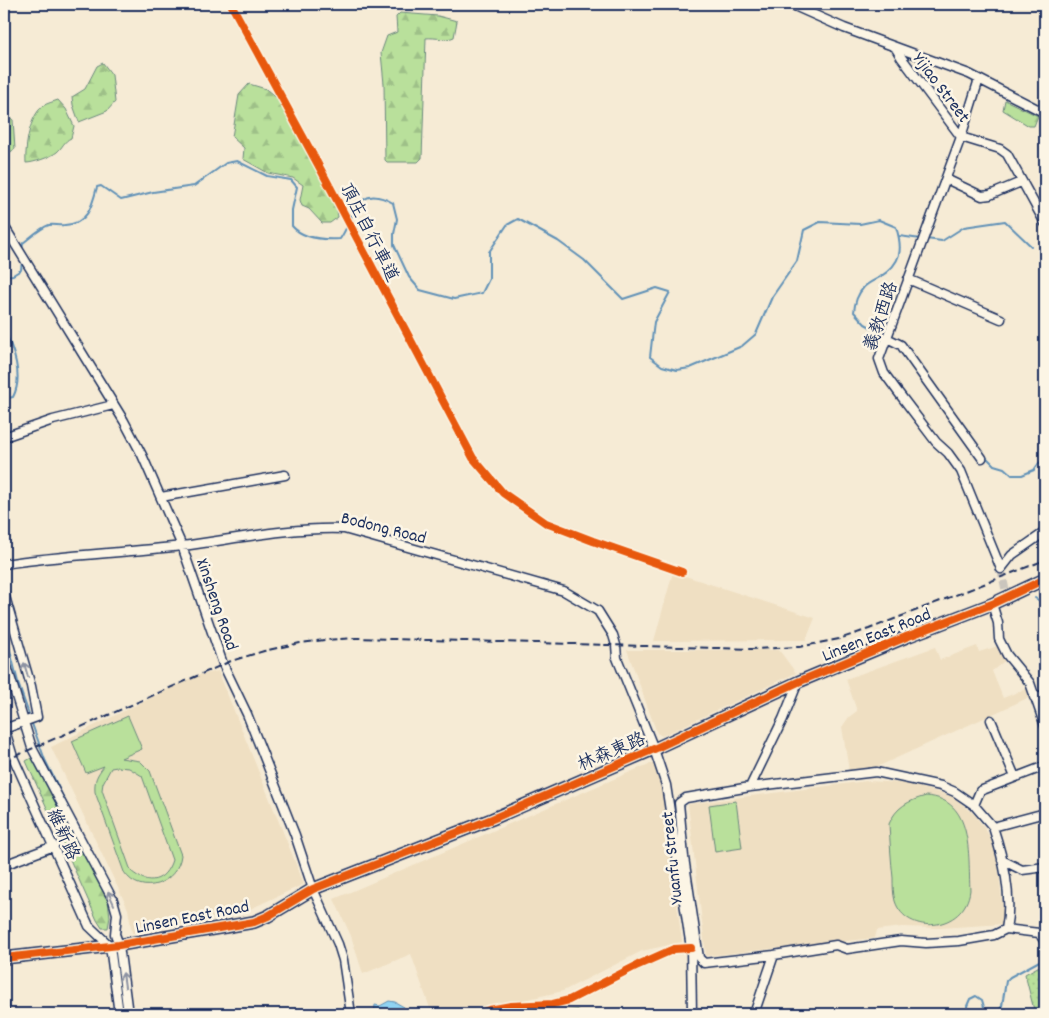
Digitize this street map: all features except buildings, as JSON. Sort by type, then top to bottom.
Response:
[{"type":"main road","name":"Linsen East Road","points":[[798,682],[992,604],[1045,579]]},
{"type":"main road","name":"林森東路","points":[[654,749],[798,682]]},
{"type":"main road","name":"Linsen East Road","points":[[4,958],[114,946],[254,922],[268,916],[313,889],[492,819],[654,749]]},
{"type":"street","points":[[790,4],[844,28],[979,79],[1045,113]]},
{"type":"street","name":"Yijiao Street","points":[[896,47],[901,57],[961,137],[1000,149],[1007,154],[1045,224]]},
{"type":"street","name":"義教西路","points":[[979,79],[961,137],[879,359],[884,373],[936,442],[961,471],[1001,570],[1012,555],[1045,532]]},
{"type":"street","points":[[946,179],[982,196],[990,195],[1021,182]]},
{"type":"street","name":"Xinsheng Road","points":[[4,226],[136,443],[161,497],[182,546],[223,664],[247,714],[295,835],[313,889],[338,944],[344,967],[351,1014]]},
{"type":"street","points":[[908,279],[1001,319]]},
{"type":"street","points":[[886,338],[901,345],[982,458]]},
{"type":"street","points":[[4,437],[53,420],[113,405]]},
{"type":"street","points":[[161,497],[285,475]]},
{"type":"street","name":"Bodong Road","points":[[4,564],[182,546],[257,534],[314,528],[344,529],[564,591],[598,611],[613,635],[617,658],[654,749]]},
{"type":"street","points":[[4,593],[31,686],[36,717],[4,728]]},
{"type":"street","points":[[992,604],[998,623],[999,639],[1007,655],[1030,683],[1045,726]]},
{"type":"street","points":[[4,629],[14,627]]},
{"type":"street","points":[[4,657],[7,682],[24,720],[32,748],[113,900],[117,914],[114,946],[119,1014]]},
{"type":"street","points":[[750,787],[783,719],[798,682]]},
{"type":"street","points":[[1034,697],[1045,695]]},
{"type":"street","points":[[990,720],[1014,777]]},
{"type":"street","name":"維新路","points":[[4,728],[13,757],[89,926],[114,946]]},
{"type":"street","name":"Yuanfu Street","points":[[654,749],[666,785],[691,948],[692,1014]]},
{"type":"street","points":[[974,805],[980,791],[1045,766]]},
{"type":"street","points":[[750,787],[876,772],[941,786],[955,792],[974,805],[993,828],[1002,860],[1009,909],[1006,929]]},
{"type":"street","name":"Yuanfu Street","points":[[750,787],[686,798],[679,804],[691,908],[699,958],[704,962],[774,955]]},
{"type":"street","points":[[993,828],[1045,813]]},
{"type":"street","points":[[4,865],[54,846]]},
{"type":"street","points":[[1002,860],[1022,870],[1045,867]]},
{"type":"street","points":[[754,1014],[774,955],[836,946],[847,949],[901,941],[926,943],[959,941],[994,935],[1006,929],[1042,932],[1045,942]]},
{"type":"street","points":[[114,946],[128,1014]]},
{"type":"street","points":[[4,1004],[5,1014]]},
{"type":"shaded area","points":[[673,572],[815,618],[806,640],[654,641]]},
{"type":"shaded area","points":[[977,646],[979,652],[998,646],[1007,659],[992,671],[1003,698],[1028,688],[1032,696],[879,766],[849,771],[842,727],[849,717],[857,711],[846,679],[935,647],[940,660]]},
{"type":"shaded area","points":[[627,650],[779,650],[796,673],[662,736],[657,733]]},
{"type":"shaded area","points":[[218,671],[304,884],[250,909],[132,933],[128,909],[51,747],[195,676]]},
{"type":"shaded area","points":[[649,764],[655,764],[665,798],[682,942],[642,951],[563,991],[462,1014],[432,1014],[411,954],[363,974],[351,936],[334,899]]},
{"type":"shaded area","points":[[867,781],[903,783],[952,796],[975,815],[997,850],[1004,924],[939,928],[902,927],[877,930],[875,938],[706,956],[688,804]]},
{"type":"green space","points":[[400,13],[438,16],[457,21],[454,37],[448,39],[426,38],[422,158],[418,162],[387,162],[385,160],[384,84],[381,53],[387,36],[397,32],[396,17]]},
{"type":"green space","points":[[103,63],[112,75],[115,102],[107,111],[79,122],[72,97],[85,89],[97,66]]},
{"type":"green space","points":[[249,84],[266,89],[280,101],[336,204],[338,217],[330,223],[322,223],[309,209],[302,206],[300,200],[303,185],[293,178],[268,173],[243,159],[244,148],[232,137],[239,95]]},
{"type":"green space","points":[[58,100],[66,109],[74,126],[71,138],[54,154],[26,163],[27,141],[34,117],[43,106]]},
{"type":"green space","points":[[1005,100],[1038,116],[1034,126],[1029,126],[1003,110]]},
{"type":"green space","points":[[4,112],[13,120],[15,149],[4,156]]},
{"type":"green space","points":[[128,716],[142,749],[121,758],[140,761],[150,771],[181,855],[178,865],[166,880],[158,884],[140,884],[131,880],[124,872],[95,792],[96,778],[104,766],[86,773],[72,741]],"holes":[[[111,768],[129,768],[142,776],[172,860],[165,873],[155,879],[144,879],[131,871],[102,790],[103,783]]]},
{"type":"green space","points":[[35,756],[63,815],[108,901],[110,917],[108,928],[102,928],[97,920],[26,761]]},
{"type":"green space","points":[[926,796],[942,799],[953,807],[965,831],[968,846],[970,890],[966,904],[958,914],[947,921],[935,924],[922,924],[911,920],[901,912],[895,901],[889,824],[899,809],[914,800]]},
{"type":"green space","points":[[736,801],[742,848],[715,852],[709,805]]},
{"type":"green space","points":[[1045,963],[1045,1014],[1035,1014],[1025,974]]},
{"type":"green space","points":[[578,1010],[583,1014],[526,1014],[538,1012]]},
{"type":"water","points":[[389,1001],[404,1007],[404,1014],[374,1014],[375,1005],[380,1006]]},
{"type":"waterway","points":[[22,252],[23,243],[42,228],[49,225],[73,224],[84,218],[91,207],[97,187],[101,186],[121,200],[153,192],[194,186],[226,163],[237,161],[267,176],[291,180],[297,187],[292,210],[292,226],[308,236],[320,239],[340,239],[358,205],[364,199],[371,197],[381,198],[393,203],[397,219],[394,245],[409,277],[420,290],[454,299],[482,293],[489,279],[489,252],[507,225],[518,219],[558,241],[584,260],[623,299],[657,288],[670,292],[654,322],[650,357],[662,366],[677,370],[690,368],[742,346],[756,334],[772,297],[797,261],[804,230],[820,222],[860,224],[879,220],[896,227],[900,242],[899,255],[897,261],[887,272],[864,287],[857,299],[854,312],[865,324],[880,332]]},
{"type":"waterway","points":[[926,239],[942,241],[964,227],[1005,221],[1031,246]]},
{"type":"waterway","points":[[899,236],[921,239]]},
{"type":"waterway","points":[[4,276],[13,275],[21,270],[22,261]]},
{"type":"waterway","points":[[4,329],[14,354],[18,380],[13,397],[4,399]]},
{"type":"waterway","points":[[985,456],[994,465],[1004,468],[1012,475],[1022,475],[1034,470],[1045,459]]},
{"type":"waterway","points":[[1035,598],[1045,604]]},
{"type":"waterway","points":[[4,627],[19,686],[30,717]]},
{"type":"waterway","points":[[31,721],[45,760],[70,811]]},
{"type":"waterway","points":[[118,904],[120,909],[120,931]]},
{"type":"waterway","points":[[996,1014],[1002,1006],[1006,981],[1045,958]]},
{"type":"waterway","points":[[968,1014],[967,1006],[970,999],[976,996],[982,1000],[986,1014]]},
{"type":"waterway","points":[[908,1014],[919,1012],[936,1012],[937,1014]]},
{"type":"tunnel","points":[[1001,569],[1007,597]]},
{"type":"railway","points":[[4,761],[231,661],[300,643],[356,638],[752,649],[799,647],[839,639],[869,629],[1045,560]]},
{"type":"cycle path","name":"頂庄自行車道","points":[[231,4],[473,458],[503,493],[546,523],[682,572]]},
{"type":"cycle path","points":[[4,958],[119,945],[254,922],[268,916],[313,889],[492,819],[654,749],[798,682],[992,604],[1045,579]]},
{"type":"cycle path","points":[[477,1014],[511,1006],[553,1004],[569,1000],[674,949],[691,948]]}]
